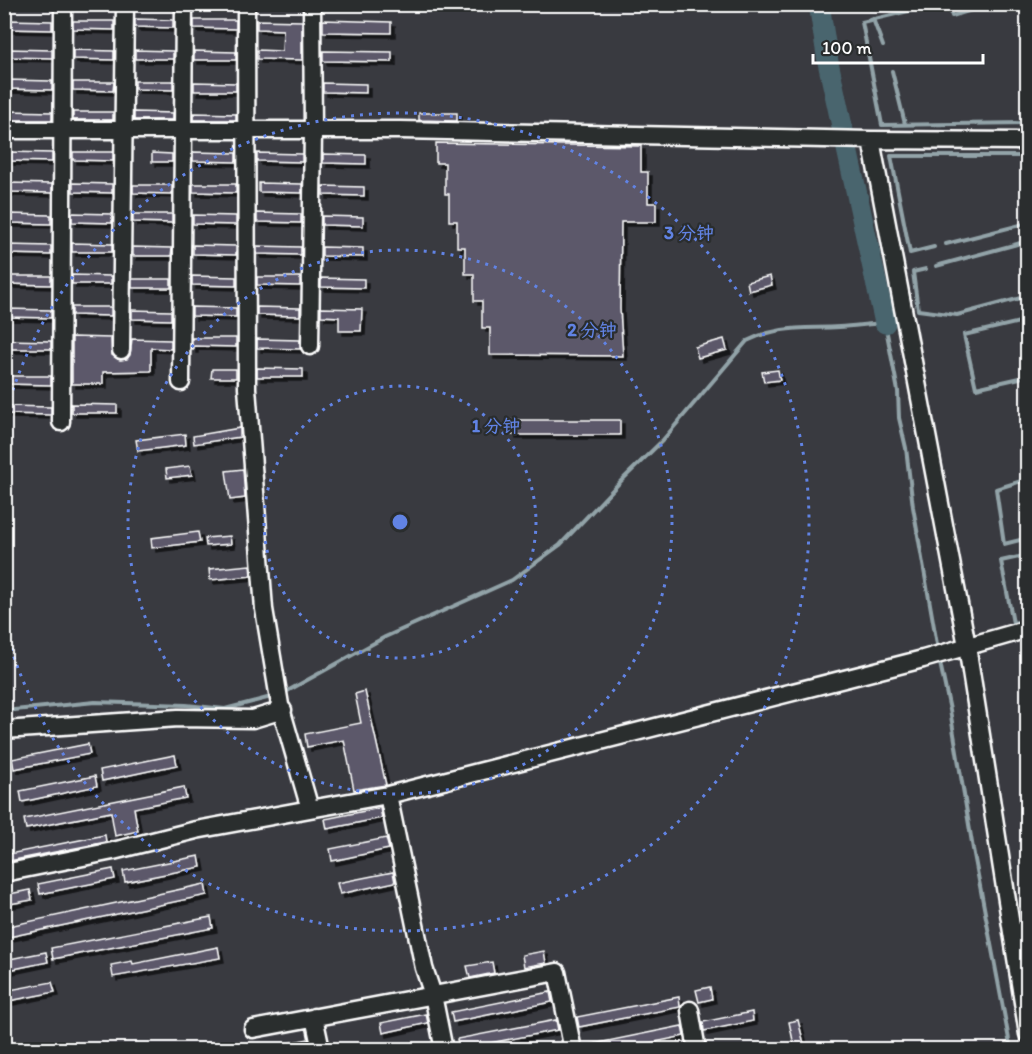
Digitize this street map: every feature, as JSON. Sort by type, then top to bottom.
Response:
[{"type":"street","points":[[61,422],[63,4]]},
{"type":"street","points":[[121,350],[125,4]]},
{"type":"street","points":[[181,382],[184,4]]},
{"type":"street","points":[[246,4],[247,388],[264,609],[281,708],[310,809]]},
{"type":"street","points":[[310,346],[312,4]]},
{"type":"street","points":[[4,130],[413,131],[1028,141]]},
{"type":"street","points":[[865,140],[967,646],[1028,1034]]},
{"type":"street","points":[[4,873],[113,851],[196,830],[388,795],[1028,629]]},
{"type":"street","points":[[4,730],[178,718],[253,719],[281,708]]},
{"type":"street","points":[[388,795],[424,968],[433,995],[444,1050]]},
{"type":"street","points":[[253,1029],[557,972],[573,1050]]},
{"type":"street","points":[[690,1010],[697,1050]]},
{"type":"street","points":[[314,1017],[321,1050]]},
{"type":"building","points":[[135,19],[173,20],[173,28],[135,27]]},
{"type":"building","points":[[7,20],[52,21],[52,30],[7,29]]},
{"type":"building","points":[[194,20],[236,20],[236,29],[194,28]]},
{"type":"building","points":[[257,20],[302,21],[302,60],[257,59],[257,50],[282,51],[283,30],[257,29]]},
{"type":"building","points":[[323,20],[391,22],[391,33],[323,32]]},
{"type":"building","points":[[73,21],[114,21],[114,30],[73,29]]},
{"type":"building","points":[[7,49],[52,50],[52,58],[7,57]]},
{"type":"building","points":[[73,50],[114,51],[114,60],[73,59]]},
{"type":"building","points":[[135,50],[173,51],[173,59],[135,59]]},
{"type":"building","points":[[194,51],[236,52],[236,60],[194,60]]},
{"type":"building","points":[[323,51],[392,52],[392,62],[323,61]]},
{"type":"building","points":[[6,80],[52,81],[52,90],[5,89]]},
{"type":"building","points":[[135,81],[173,81],[173,90],[135,89]]},
{"type":"building","points":[[73,82],[114,82],[113,91],[73,90]]},
{"type":"building","points":[[194,82],[236,83],[236,91],[194,91]]},
{"type":"building","points":[[323,83],[366,84],[366,93],[323,92]]},
{"type":"building","points":[[8,111],[52,112],[52,120],[8,120]]},
{"type":"building","points":[[73,112],[113,112],[113,120],[73,120]]},
{"type":"building","points":[[134,112],[173,113],[173,120],[134,120]]},
{"type":"building","points":[[194,113],[236,114],[236,120],[194,120]]},
{"type":"building","points":[[419,113],[457,113],[457,121],[419,120]]},
{"type":"building","points":[[436,143],[641,146],[641,172],[648,172],[648,203],[656,203],[656,222],[621,222],[620,309],[623,356],[490,355],[490,328],[482,328],[482,301],[474,301],[474,274],[465,274],[465,247],[457,247],[457,221],[449,221],[449,194],[445,194],[445,163],[436,163]]},
{"type":"building","points":[[8,152],[52,153],[52,162],[7,161]]},
{"type":"building","points":[[73,152],[113,152],[113,161],[73,160]]},
{"type":"building","points":[[193,152],[236,153],[236,162],[193,161]]},
{"type":"building","points":[[152,153],[172,154],[172,162],[152,162]]},
{"type":"building","points":[[257,153],[302,154],[302,162],[257,161]]},
{"type":"building","points":[[323,154],[366,155],[366,164],[323,163]]},
{"type":"building","points":[[9,183],[52,184],[52,193],[9,192]]},
{"type":"building","points":[[73,183],[112,184],[112,193],[73,192]]},
{"type":"building","points":[[259,183],[302,184],[302,193],[259,192]]},
{"type":"building","points":[[193,184],[236,184],[236,193],[193,192]]},
{"type":"building","points":[[133,185],[172,185],[172,194],[133,193]]},
{"type":"building","points":[[323,186],[364,187],[364,196],[323,195]]},
{"type":"building","points":[[72,213],[112,214],[112,223],[72,222]]},
{"type":"building","points":[[257,213],[301,214],[301,223],[257,222]]},
{"type":"building","points":[[8,214],[51,215],[51,224],[8,223]]},
{"type":"building","points":[[133,214],[172,214],[172,223],[133,222]]},
{"type":"building","points":[[193,215],[236,216],[236,225],[193,224]]},
{"type":"building","points":[[322,216],[363,217],[363,226],[322,225]]},
{"type":"building","points":[[72,243],[112,244],[112,252],[72,252]]},
{"type":"building","points":[[7,245],[51,246],[51,255],[7,254]]},
{"type":"building","points":[[193,245],[236,246],[236,255],[193,254]]},
{"type":"building","points":[[257,246],[301,247],[301,255],[257,254]]},
{"type":"building","points":[[133,247],[172,248],[171,256],[133,256]]},
{"type":"building","points":[[322,247],[363,248],[363,257],[322,256]]},
{"type":"building","points":[[72,275],[111,276],[111,284],[72,284]]},
{"type":"building","points":[[6,276],[51,276],[51,285],[6,284]]},
{"type":"building","points":[[192,276],[236,277],[236,286],[192,285]]},
{"type":"building","points":[[770,276],[772,285],[749,291],[747,282]]},
{"type":"building","points":[[257,277],[300,277],[300,286],[257,285]]},
{"type":"building","points":[[321,278],[364,279],[364,288],[321,287]]},
{"type":"building","points":[[132,279],[171,279],[171,288],[132,288]]},
{"type":"building","points":[[72,307],[111,307],[111,316],[72,315]]},
{"type":"building","points":[[192,307],[236,308],[236,317],[192,316]]},
{"type":"building","points":[[257,307],[300,308],[300,316],[257,315]]},
{"type":"building","points":[[321,308],[362,309],[361,331],[339,331],[339,317],[321,316]]},
{"type":"building","points":[[7,309],[51,310],[51,318],[6,317]]},
{"type":"building","points":[[132,310],[171,311],[171,320],[132,319]]},
{"type":"building","points":[[72,337],[111,338],[112,355],[120,360],[127,359],[130,355],[132,339],[171,340],[171,349],[151,348],[151,371],[103,372],[103,384],[72,384]]},
{"type":"building","points":[[192,338],[236,338],[236,347],[194,346],[192,349]]},
{"type":"building","points":[[257,339],[300,340],[300,349],[257,348]]},
{"type":"building","points":[[724,339],[727,350],[698,358],[695,347]]},
{"type":"building","points":[[7,340],[51,341],[51,349],[7,349]]},
{"type":"building","points":[[257,368],[303,369],[303,377],[257,377]]},
{"type":"building","points":[[212,369],[236,369],[236,378],[211,378]]},
{"type":"building","points":[[778,370],[780,380],[764,382],[762,372]]},
{"type":"building","points":[[7,376],[51,376],[51,385],[7,384]]},
{"type":"building","points":[[72,404],[117,405],[117,413],[72,413]]},
{"type":"building","points":[[6,406],[51,407],[51,415],[6,414]]},
{"type":"building","points":[[512,420],[620,420],[620,435],[512,435]]},
{"type":"building","points":[[240,428],[240,437],[194,444],[193,436]]},
{"type":"building","points":[[185,434],[186,445],[138,451],[136,440]]},
{"type":"building","points":[[190,466],[192,475],[167,478],[166,469]]},
{"type":"building","points":[[243,469],[245,498],[230,500],[226,471]]},
{"type":"building","points":[[198,532],[200,542],[152,548],[151,538]]},
{"type":"building","points":[[230,536],[231,544],[206,546],[205,538]]},
{"type":"building","points":[[250,565],[251,576],[210,580],[209,569]]},
{"type":"building","points":[[365,691],[386,785],[354,790],[344,740],[307,747],[305,734],[361,723],[355,694]]},
{"type":"building","points":[[88,744],[90,754],[14,769],[12,759]]},
{"type":"building","points":[[175,755],[177,765],[102,781],[100,770]]},
{"type":"building","points":[[95,776],[97,786],[22,802],[20,791]]},
{"type":"building","points":[[184,787],[186,798],[134,808],[138,831],[115,836],[111,812],[26,829],[24,819]]},
{"type":"building","points":[[380,808],[382,818],[327,829],[325,819]]},
{"type":"building","points":[[105,835],[106,842],[4,862],[4,855]]},
{"type":"building","points":[[386,838],[389,849],[332,861],[330,849]]},
{"type":"building","points":[[199,856],[201,867],[125,882],[123,871]]},
{"type":"building","points":[[113,869],[115,879],[40,894],[38,884]]},
{"type":"building","points":[[393,872],[395,882],[340,894],[337,883]]},
{"type":"building","points":[[205,884],[207,895],[4,938],[4,927]]},
{"type":"building","points":[[30,890],[32,900],[4,905],[4,895]]},
{"type":"building","points":[[211,917],[213,928],[53,959],[51,948]]},
{"type":"building","points":[[218,947],[220,958],[113,977],[111,965],[132,961],[133,964]]},
{"type":"building","points":[[544,951],[546,963],[524,967],[522,955]]},
{"type":"building","points":[[46,952],[48,962],[4,971],[4,960]]},
{"type":"building","points":[[492,962],[494,973],[470,978],[467,966]]},
{"type":"building","points":[[52,982],[55,992],[4,1002],[4,991]]},
{"type":"building","points":[[710,987],[712,999],[699,1002],[696,990]]},
{"type":"building","points":[[550,992],[552,1002],[453,1022],[451,1012]]},
{"type":"building","points":[[679,997],[680,1007],[579,1027],[577,1017]]},
{"type":"building","points":[[752,1012],[753,1021],[704,1031],[703,1022]]},
{"type":"building","points":[[426,1014],[428,1023],[383,1033],[381,1023]]},
{"type":"building","points":[[556,1020],[558,1030],[459,1049],[457,1039]]},
{"type":"building","points":[[798,1020],[805,1048],[795,1050],[789,1022]]},
{"type":"building","points":[[682,1026],[684,1036],[617,1050],[588,1050],[588,1045]]},
{"type":"building","points":[[308,1039],[310,1048],[276,1050],[276,1045]]},
{"type":"waterway","points":[[819,4],[828,62],[885,323]]},
{"type":"waterway","points":[[938,4],[862,22],[882,125],[1028,123]]},
{"type":"waterway","points":[[948,4],[952,16],[978,8],[978,4]]},
{"type":"waterway","points":[[873,19],[883,46]]},
{"type":"waterway","points":[[892,71],[905,124]]},
{"type":"waterway","points":[[934,247],[910,253],[891,156],[1028,156]]},
{"type":"waterway","points":[[946,244],[1028,223]]},
{"type":"waterway","points":[[936,266],[1028,241]]},
{"type":"waterway","points":[[926,269],[913,272],[918,310],[957,315],[1028,296]]},
{"type":"waterway","points":[[1020,378],[976,388],[964,335],[1028,320]]},
{"type":"waterway","points":[[282,694],[385,637],[512,580],[560,545],[662,441],[747,341],[770,332],[792,329],[885,323],[898,391],[899,418],[906,448],[913,507],[938,650]]},
{"type":"waterway","points":[[1028,479],[996,489],[1004,544],[1028,538]]},
{"type":"waterway","points":[[1028,555],[1001,561],[1013,623],[1028,620]]},
{"type":"waterway","points":[[939,658],[1011,1050]]},
{"type":"waterway","points":[[4,711],[95,702],[186,705],[225,709],[275,696]]}]
